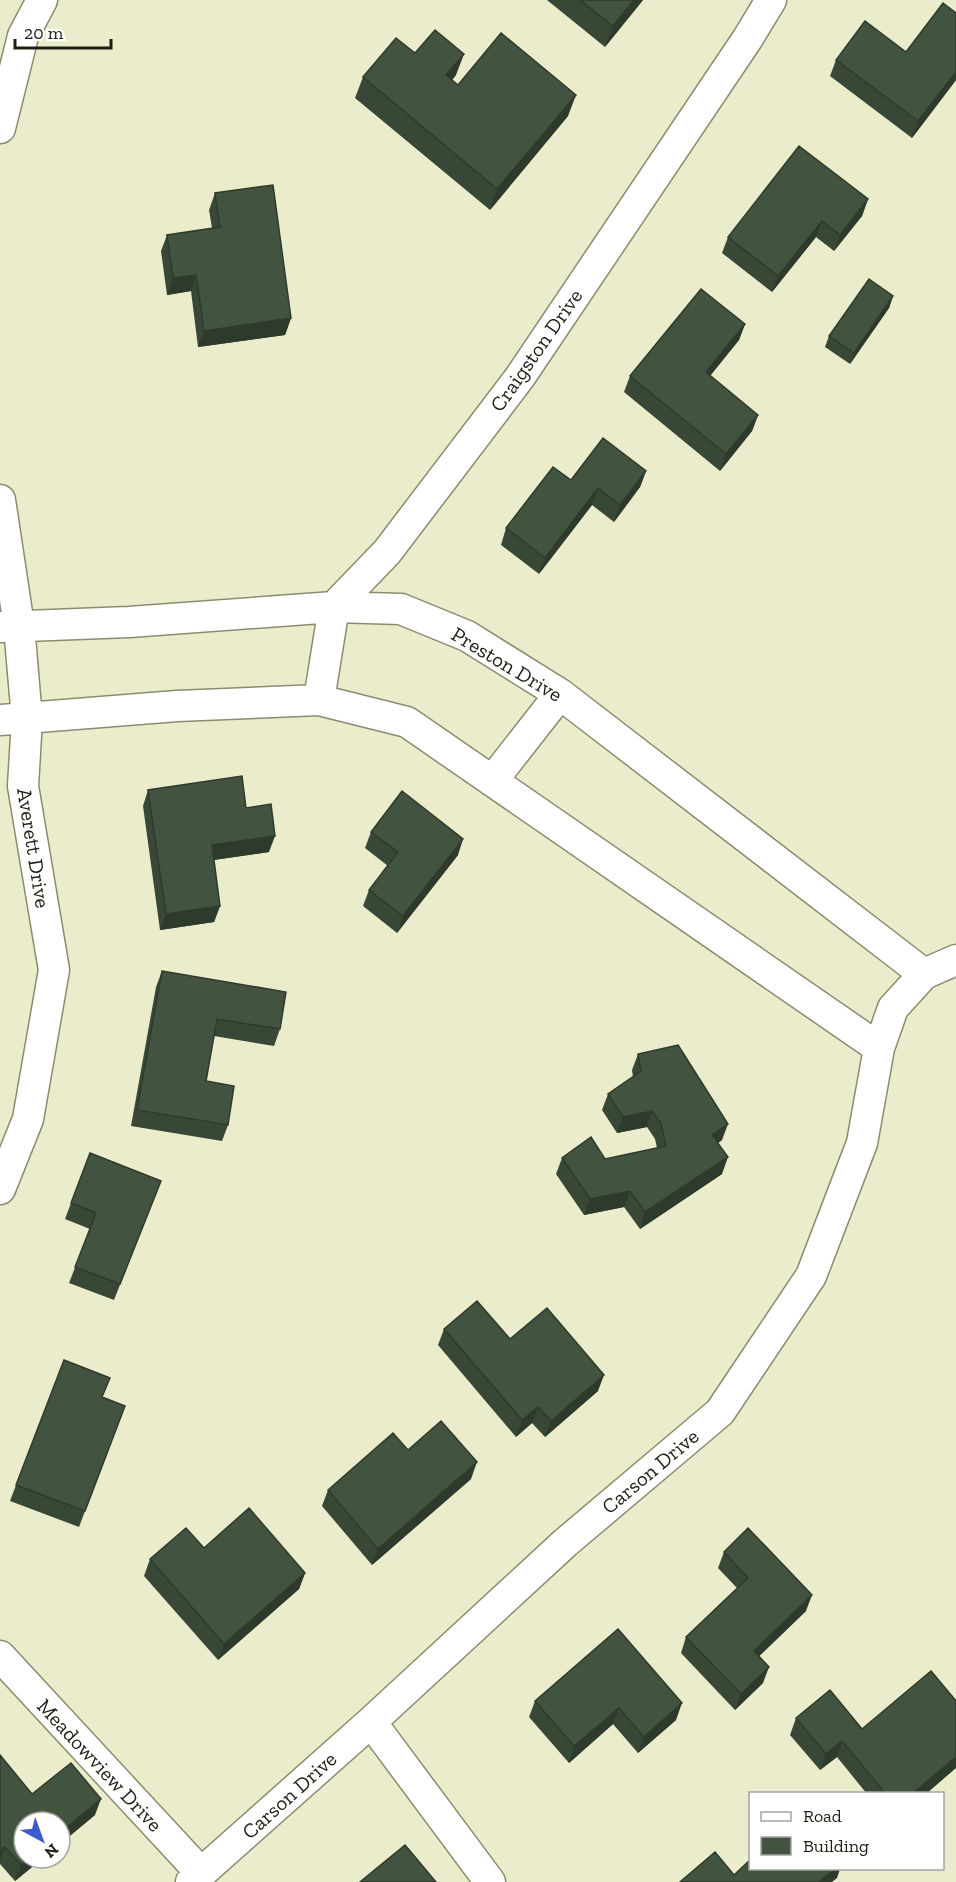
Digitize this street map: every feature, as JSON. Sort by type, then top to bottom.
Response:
[{"type":"street","points":[[0,128],[23,36],[42,0]]},
{"type":"street","name":"Craigston Drive","points":[[334,607],[387,552],[520,376],[748,38],[771,0]]},
{"type":"street","name":"Averett Drive","points":[[0,500],[13,720],[54,970],[28,1119],[0,1189]]},
{"type":"street","points":[[319,700],[334,607]]},
{"type":"street","name":"Preston Drive","points":[[9,626],[129,622],[334,607],[401,609],[467,636],[560,694],[924,974]]},
{"type":"street","points":[[492,781],[560,694]]},
{"type":"street","points":[[13,720],[177,706],[319,700],[407,722],[879,1048]]},
{"type":"street","name":"Carson Drive","points":[[196,1878],[371,1722],[566,1543],[720,1412],[811,1276],[862,1143],[879,1048],[893,1008],[924,974],[956,960]]},
{"type":"street","name":"Meadowview Drive","points":[[0,1656],[196,1878]]},
{"type":"street","points":[[371,1722],[490,1882]]},
{"type":"building","points":[[580,0],[634,0],[613,26]]},
{"type":"building","points":[[943,3],[956,13],[956,72],[918,121],[836,60],[865,21],[906,52]]},
{"type":"building","points":[[435,30],[464,54],[446,75],[458,85],[501,33],[576,95],[497,189],[363,77],[396,38],[415,53]]},
{"type":"building","points":[[799,146],[868,199],[840,235],[822,221],[778,276],[728,237]]},
{"type":"building","points":[[273,185],[291,318],[204,331],[196,275],[173,278],[167,235],[220,227],[215,193]]},
{"type":"building","points":[[869,279],[893,296],[854,353],[829,336]]},
{"type":"building","points":[[701,289],[745,324],[706,372],[758,415],[726,454],[630,376]]},
{"type":"building","points":[[603,438],[646,471],[620,505],[598,488],[545,558],[506,528],[553,467],[571,480]]},
{"type":"building","points":[[242,776],[246,808],[271,804],[275,836],[212,845],[220,906],[166,914],[148,790]]},
{"type":"building","points":[[402,791],[463,839],[403,916],[369,890],[398,852],[371,832]]},
{"type":"building","points":[[162,971],[286,992],[280,1029],[217,1019],[206,1081],[234,1086],[228,1125],[137,1110]]},
{"type":"building","points":[[678,1045],[728,1124],[712,1135],[728,1157],[645,1212],[630,1191],[590,1199],[562,1158],[591,1137],[605,1159],[666,1146],[661,1123],[652,1111],[623,1117],[608,1094],[641,1071],[638,1054]]},
{"type":"building","points":[[90,1153],[161,1181],[120,1284],[75,1267],[96,1213],[71,1203]]},
{"type":"building","points":[[477,1301],[510,1339],[547,1308],[604,1375],[551,1421],[538,1407],[522,1420],[444,1329]]},
{"type":"building","points":[[64,1360],[110,1378],[102,1397],[125,1406],[85,1511],[16,1485]]},
{"type":"building","points":[[441,1421],[477,1462],[378,1549],[328,1490],[393,1433],[408,1450]]},
{"type":"building","points":[[249,1508],[305,1573],[224,1644],[150,1559],[186,1528],[204,1548]]},
{"type":"building","points":[[748,1528],[812,1595],[754,1651],[769,1667],[741,1694],[686,1637],[748,1578],[724,1552]]},
{"type":"building","points":[[618,1629],[682,1703],[644,1737],[619,1708],[574,1746],[535,1701]]},
{"type":"building","points":[[931,1671],[956,1701],[956,1757],[914,1792],[884,1792],[842,1741],[826,1754],[796,1718],[830,1690],[862,1729]]},
{"type":"building","points":[[0,1755],[32,1794],[71,1763],[101,1799],[72,1823],[72,1810],[12,1810],[12,1855],[5,1847],[0,1851]]},
{"type":"building","points":[[405,1845],[436,1882],[360,1882]]},
{"type":"building","points":[[715,1852],[734,1875],[749,1861],[749,1870],[834,1870],[819,1882],[680,1882]]}]
